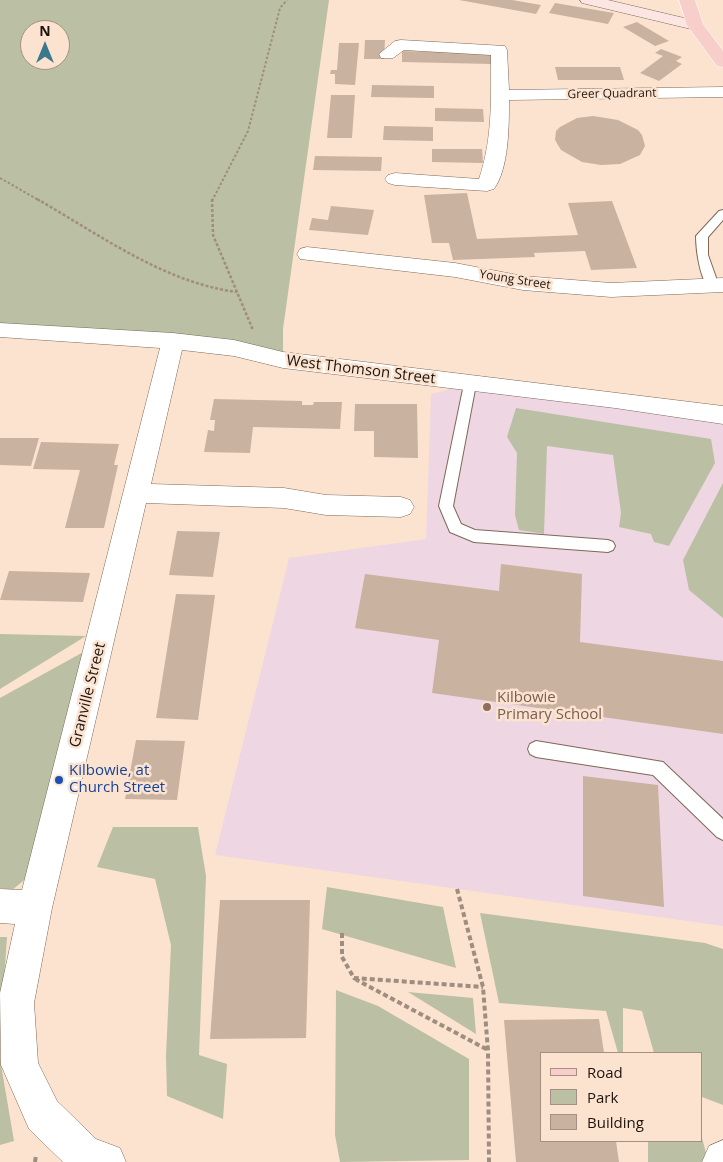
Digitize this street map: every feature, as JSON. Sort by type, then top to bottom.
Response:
[{"type":"main road","points":[[687,0],[695,25],[723,62]]},
{"type":"street","points":[[588,0],[695,25]]},
{"type":"street","points":[[388,54],[401,45],[499,50],[502,115],[495,164],[487,184],[395,179]]},
{"type":"street","name":"Greer Quadrant","points":[[500,96],[723,92]]},
{"type":"street","name":"Young Street","points":[[307,254],[455,270],[524,283],[582,288],[611,290],[718,285]]},
{"type":"street","name":"West Thomson Street","points":[[0,330],[173,341],[234,348],[283,360],[723,415]]},
{"type":"street","name":"Granville Street","points":[[106,1162],[84,1155],[43,1115],[20,1064],[16,1003],[35,908],[90,690],[173,341]]},
{"type":"street","points":[[136,493],[284,498],[326,505],[400,507]]},
{"type":"street","points":[[0,906],[35,908]]},
{"type":"lane","points":[[718,285],[702,255],[702,236],[723,213]]},
{"type":"lane","points":[[470,384],[446,506],[455,528],[474,536],[608,546]]},
{"type":"lane","points":[[536,750],[657,768],[723,831]]},
{"type":"path","points":[[263,354],[213,234],[212,200],[248,131],[280,8],[287,0]]},
{"type":"path","points":[[0,178],[166,273],[213,290],[238,292]]},
{"type":"path","points":[[457,889],[482,987],[488,1051],[490,1162]]},
{"type":"path","points":[[342,933],[342,957],[354,978],[488,1051]]},
{"type":"path","points":[[354,978],[482,987]]},
{"type":"shaded area","name":"Kilbowie Primary School","points":[[470,384],[723,415],[723,926],[215,855],[289,558],[426,539],[431,394]]},
{"type":"green space","points":[[0,0],[329,0],[283,329],[283,360],[0,330]]},
{"type":"green space","points":[[516,408],[711,439],[715,463],[669,546],[654,542],[651,534],[619,527],[621,513],[613,455],[547,446],[544,534],[519,530],[515,515],[517,453],[507,437]]},
{"type":"green space","points":[[723,483],[723,618],[689,590],[683,560]]},
{"type":"green space","points":[[0,634],[86,636],[0,689]]},
{"type":"green space","points":[[87,650],[28,877],[12,890],[0,888],[0,698]]},
{"type":"green space","points":[[113,827],[198,827],[206,876],[199,1055],[227,1064],[223,1119],[167,1096],[166,1056],[171,945],[155,879],[97,867]]},
{"type":"green space","points":[[327,887],[443,907],[456,968],[322,929]]},
{"type":"green space","points":[[480,913],[705,943],[723,949],[723,1105],[703,1097],[703,1052],[654,1052],[642,1011],[623,1008],[623,1052],[618,1052],[606,1011],[499,1003]]},
{"type":"green space","points":[[0,937],[7,937],[0,1037]]},
{"type":"green space","points":[[336,990],[378,1006],[469,1059],[469,1160],[340,1162],[335,1135]]},
{"type":"green space","points":[[408,992],[473,998],[476,1034]]},
{"type":"green space","points":[[0,1059],[14,1141],[0,1145]]},
{"type":"green space","points":[[648,1142],[703,1142],[706,1153],[702,1162],[648,1162]]},
{"type":"building","points":[[459,0],[512,0],[541,5],[536,14]]},
{"type":"building","points":[[555,3],[614,13],[608,24],[549,13]]},
{"type":"building","points":[[637,22],[669,41],[655,46],[623,27]]},
{"type":"building","points":[[365,40],[385,40],[384,59],[364,59]]},
{"type":"building","points":[[339,43],[359,43],[355,85],[335,84],[335,74],[330,74],[331,70],[337,70]]},
{"type":"building","points":[[661,49],[682,57],[676,61],[682,64],[659,81],[640,73],[663,56],[655,53]]},
{"type":"building","points":[[402,51],[491,53],[491,64],[402,62]]},
{"type":"building","points":[[555,67],[620,67],[624,80],[558,80]]},
{"type":"building","points":[[372,85],[434,86],[434,98],[371,97]]},
{"type":"building","points":[[331,95],[355,95],[352,138],[327,138]]},
{"type":"building","points":[[435,108],[483,109],[484,122],[435,121]]},
{"type":"building","points":[[593,116],[618,120],[638,130],[642,135],[645,146],[640,155],[620,164],[601,165],[582,162],[561,150],[555,140],[556,131],[577,118]]},
{"type":"building","points":[[384,126],[433,127],[433,141],[383,140]]},
{"type":"building","points":[[432,149],[482,149],[483,163],[432,162]]},
{"type":"building","points":[[315,156],[382,157],[381,171],[313,170]]},
{"type":"building","points":[[467,193],[477,239],[578,235],[568,203],[612,201],[637,268],[591,270],[585,251],[534,253],[535,257],[453,260],[449,243],[432,243],[424,195]]},
{"type":"building","points":[[331,206],[374,210],[368,235],[309,230],[312,218],[328,220]]},
{"type":"building","points":[[214,399],[302,401],[302,405],[313,405],[314,402],[342,402],[340,429],[253,427],[250,453],[204,452],[208,430],[214,431],[215,420],[210,420]]},
{"type":"building","points":[[355,404],[417,404],[418,458],[374,457],[374,431],[354,431]]},
{"type":"building","points":[[0,438],[39,438],[31,466],[0,465]]},
{"type":"building","points":[[41,442],[119,444],[114,465],[118,465],[104,528],[65,528],[80,470],[33,469]]},
{"type":"building","points":[[177,531],[220,532],[213,577],[169,575]]},
{"type":"building","points":[[501,564],[582,574],[580,642],[723,661],[723,734],[432,693],[439,640],[355,628],[365,574],[499,591]]},
{"type":"building","points":[[9,571],[90,573],[83,602],[0,600]]},
{"type":"building","points":[[176,594],[215,595],[198,720],[156,718]]},
{"type":"building","points":[[136,740],[185,741],[177,800],[125,799]]},
{"type":"building","points":[[583,776],[658,785],[664,907],[583,896]]},
{"type":"building","points":[[220,900],[310,900],[306,1038],[210,1039]]},
{"type":"building","points":[[599,1019],[604,1052],[540,1052],[540,1142],[616,1142],[619,1162],[516,1162],[504,1020]]},
{"type":"place","name":"Kilbowie Primary School","points":[[487,707]]},
{"type":"place","name":"Kilbowie, at Church Street","points":[[59,780]]}]
